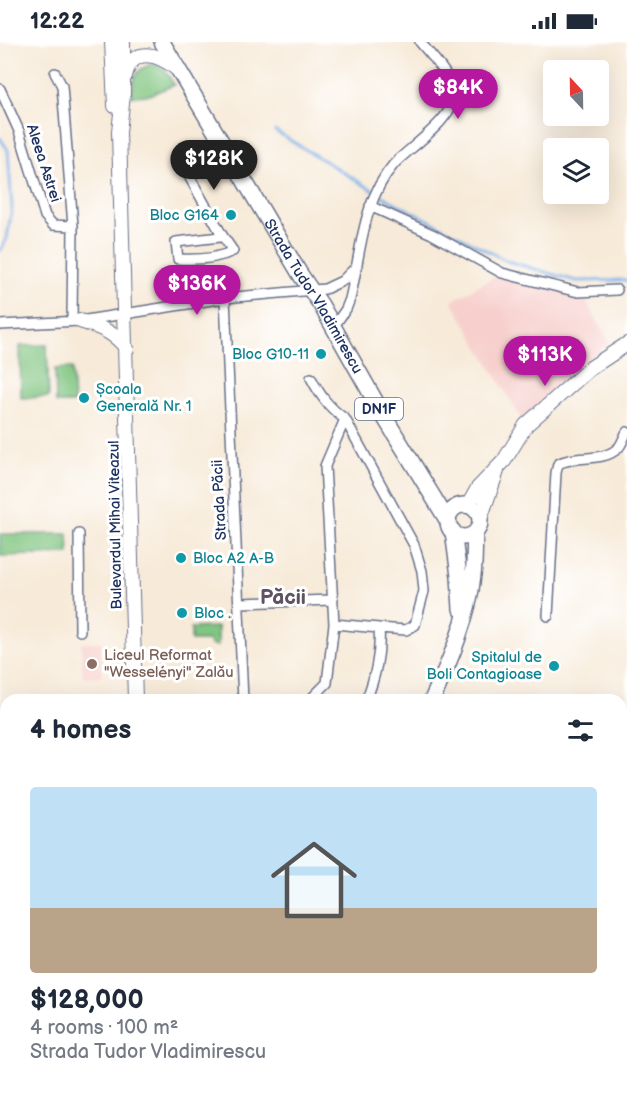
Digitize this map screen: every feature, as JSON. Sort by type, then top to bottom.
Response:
[{"type":"main road","name":"Bulevardul Mihai Viteazul","points":[[112,42],[114,94],[119,132],[126,314],[135,694]]},
{"type":"main road","name":"Bulevardul Mihai Viteazul","points":[[119,132],[123,42]]},
{"type":"main road","name":"Strada Tudor Vladimirescu","points":[[162,42],[334,326],[381,413],[451,527],[460,587],[459,631]]},
{"type":"main road","points":[[123,81],[132,61],[147,55],[163,58],[178,69]]},
{"type":"main road","points":[[76,321],[110,332],[119,338],[127,349]]},
{"type":"main road","points":[[498,469],[478,488],[465,506],[458,507],[451,513],[451,527],[461,536],[477,526],[498,469],[526,425],[589,369],[627,344]]},
{"type":"main road","points":[[429,489],[476,510],[477,526]]},
{"type":"main road","name":"Strada Tudor Vladimirescu","points":[[434,694],[468,603],[473,576],[477,526]]},
{"type":"street","points":[[334,326],[346,309],[372,202],[380,184],[394,165],[443,118],[452,106],[450,80],[420,42]]},
{"type":"street","name":"Aleea Astrei","points":[[55,73],[62,86],[73,226],[76,321]]},
{"type":"street","name":"Aleea Astrei","points":[[0,89],[19,131],[45,216],[53,225],[73,226]]},
{"type":"street","points":[[222,235],[176,242],[178,259],[190,260],[224,255],[234,251],[222,235],[185,169],[223,145]]},
{"type":"street","points":[[372,202],[502,273],[578,292],[617,290]]},
{"type":"street","points":[[0,325],[76,321],[225,298],[311,290],[334,286],[350,275],[357,266]]},
{"type":"street","name":"Strada Păcii","points":[[225,298],[243,694]]},
{"type":"street","points":[[311,378],[322,399],[345,419],[414,544],[422,571],[424,591],[415,625],[406,630],[334,624]]},
{"type":"street","points":[[316,694],[327,683],[334,624],[325,466],[345,419]]},
{"type":"street","points":[[548,616],[558,464],[565,460],[607,454],[618,448],[627,432]]},
{"type":"street","points":[[79,534],[80,631]]},
{"type":"street","points":[[239,603],[333,600]]},
{"type":"street","points":[[369,694],[380,638],[379,628]]},
{"type":"shaded area","points":[[499,274],[580,290],[610,343],[551,390],[522,420],[452,301]]},
{"type":"shaded area","name":"Liceul Reformat \"Wesselényi\" Zalău","points":[[101,642],[102,676],[83,677],[81,643]]},
{"type":"green space","points":[[153,64],[166,72],[174,85],[149,95],[131,96],[136,75],[142,68]]},
{"type":"green space","points":[[47,345],[49,397],[21,398],[20,346]]},
{"type":"green space","points":[[72,368],[74,403],[56,403],[55,369]]},
{"type":"green space","points":[[0,534],[68,534],[69,554],[0,556]]},
{"type":"green space","points":[[218,627],[218,646],[210,645],[209,641],[191,641],[191,628]]},
{"type":"waterway","points":[[275,131],[384,197],[507,261],[576,281],[627,280]]},
{"type":"waterway","points":[[0,138],[8,150],[12,208],[7,238],[0,251]]},
{"type":"place","name":"Bloc G164","points":[[231,215]]},
{"type":"place","name":"Bloc G10-11","points":[[321,354]]},
{"type":"place","name":"Școala Generală Nr. 1","points":[[84,398]]},
{"type":"place","name":"Bloc A2 A-B","points":[[181,558]]},
{"type":"place","name":"Bloc .","points":[[182,613]]},
{"type":"place","name":"Liceul Reformat \"Wesselényi\" Zalău","points":[[92,664]]},
{"type":"place","name":"Spitalul de Boli Contagioase","points":[[554,666]]},
{"type":"district","name":"Păcii","points":[[283,597]]}]
